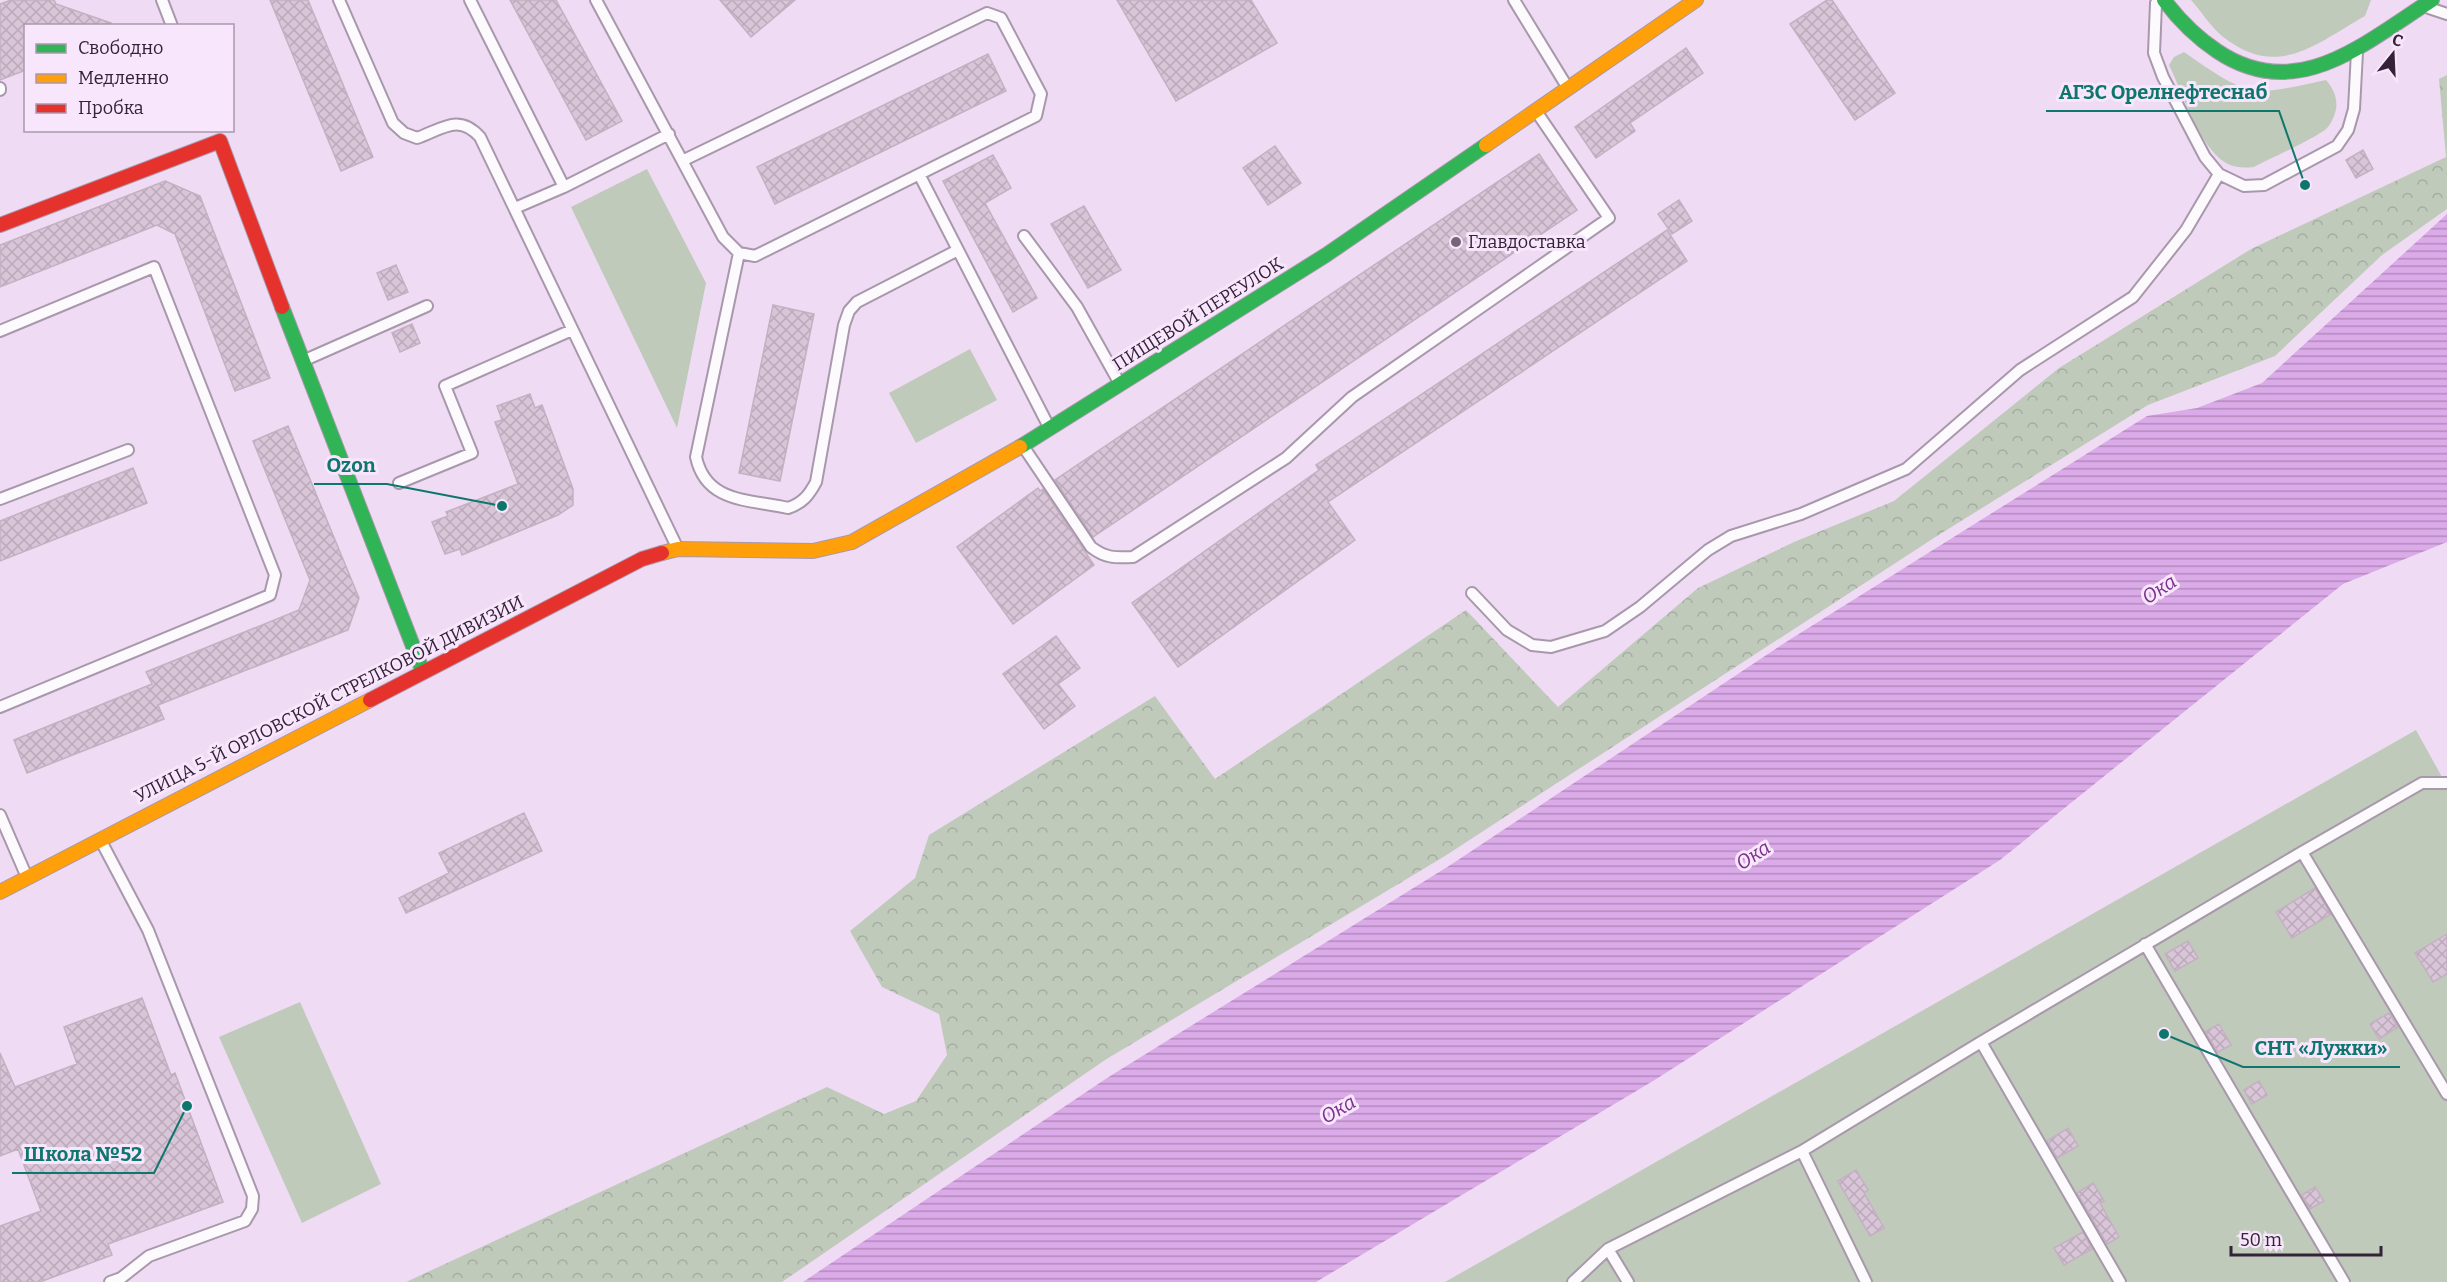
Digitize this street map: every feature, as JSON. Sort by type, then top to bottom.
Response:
[{"type":"main road","name":"ПИЩЕВОЙ ПЕРЕУЛОК","points":[[678,549],[813,551],[852,542],[1050,430],[1326,255],[1696,0]]},
{"type":"main road","points":[[2164,0],[2190,30],[2222,58],[2253,72],[2280,76],[2306,71],[2357,48],[2424,2]]},
{"type":"main road","points":[[0,225],[218,136],[302,361],[423,672]]},
{"type":"main road","name":"УЛИЦА 5-Й ОРЛОВСКОЙ СТРЕЛКОВОЙ ДИВИЗИИ","points":[[0,892],[603,577],[642,559],[678,549]]},
{"type":"lane","points":[[162,0],[171,24]]},
{"type":"lane","points":[[339,0],[393,123],[404,134],[417,138],[458,123],[470,126],[480,137],[678,549]]},
{"type":"lane","points":[[470,0],[564,187]]},
{"type":"lane","points":[[596,0],[684,160],[723,237],[739,253],[755,256],[920,176],[1036,116],[1041,94],[1001,18],[987,13],[684,160]]},
{"type":"lane","points":[[1514,0],[1567,88]]},
{"type":"lane","points":[[2156,0],[2154,53],[2205,157],[2219,174],[2244,186],[2264,185],[2337,146],[2348,129],[2354,110],[2357,48]]},
{"type":"lane","points":[[2424,2],[2447,14]]},
{"type":"lane","points":[[1023,446],[1091,547],[1101,555],[1114,558],[1132,557],[1286,458],[1352,397],[1609,218],[1536,110]]},
{"type":"lane","points":[[515,208],[564,187],[669,134]]},
{"type":"lane","points":[[1472,593],[1508,630],[1532,645],[1551,646],[1605,631],[1640,607],[1708,550],[1731,536],[1801,514],[1906,469],[2020,370],[2133,297],[2186,230],[2219,174]]},
{"type":"lane","points":[[920,176],[1050,430]]},
{"type":"lane","points":[[1024,236],[1077,307],[1120,385]]},
{"type":"lane","points":[[739,253],[696,457],[700,474],[708,486],[718,493],[788,508],[799,504],[808,496],[816,482],[844,325],[849,310],[858,302],[958,250]]},
{"type":"lane","points":[[0,331],[154,267],[275,574],[270,595],[0,707]]},
{"type":"lane","points":[[302,361],[427,306]]},
{"type":"lane","points":[[399,483],[472,453],[446,386],[572,330]]},
{"type":"lane","points":[[0,499],[128,450]]},
{"type":"lane","points":[[1573,1282],[1608,1249],[1802,1151],[2145,944],[2422,783],[2447,783]]},
{"type":"lane","points":[[0,815],[27,878]]},
{"type":"lane","points":[[100,839],[148,930],[253,1196],[252,1209],[245,1221],[149,1256],[121,1278],[110,1282]]},
{"type":"lane","points":[[2302,852],[2447,1094]]},
{"type":"lane","points":[[2145,944],[2344,1282]]},
{"type":"lane","points":[[1981,1042],[2120,1282]]},
{"type":"lane","points":[[1802,1151],[1866,1282]]},
{"type":"lane","points":[[1608,1249],[1628,1282]]},
{"type":"green space","points":[[2191,0],[2371,0],[2365,16],[2312,47],[2278,57],[2260,56],[2242,49],[2222,36]]},
{"type":"green space","points":[[2184,52],[2223,78],[2250,89],[2280,89],[2326,80],[2336,97],[2335,115],[2323,131],[2254,167],[2229,165],[2217,156],[2200,133],[2169,65],[2174,57]]},
{"type":"green space","points":[[2447,75],[2447,209],[2382,255],[2275,356],[2148,405],[1937,536],[1445,856],[1105,1060],[782,1282],[406,1282],[827,1087],[884,1114],[916,1101],[947,1055],[939,1014],[882,987],[850,931],[915,878],[929,835],[1155,696],[1215,779],[1466,610],[1558,707],[1698,588],[1794,542],[1894,501],[2059,368],[2251,249],[2446,157],[2439,79]]},
{"type":"green space","points":[[647,169],[706,283],[677,428],[571,207]]},
{"type":"green space","points":[[970,349],[997,400],[916,443],[889,393]]},
{"type":"green space","points":[[2416,730],[2447,786],[2447,1282],[1445,1282]]},
{"type":"green space","points":[[300,1002],[381,1184],[302,1223],[219,1037]]},
{"type":"water","name":"Ока","points":[[2447,214],[2447,542],[2343,584],[2000,860],[1653,1081],[1316,1282],[803,1282],[1107,1078],[1452,864],[1786,642],[2147,416],[2197,408],[2262,383]]},
{"type":"building","points":[[11,0],[54,0],[56,4],[111,23],[24,24],[24,71],[0,80],[0,4]]},
{"type":"building","points":[[270,0],[308,0],[373,157],[341,171]]},
{"type":"building","points":[[510,0],[556,0],[622,121],[586,140]]},
{"type":"building","points":[[720,0],[795,0],[751,37]]},
{"type":"building","points":[[1117,0],[1251,0],[1277,43],[1176,101]]},
{"type":"building","points":[[1827,0],[1832,0],[1895,93],[1855,120],[1790,24]]},
{"type":"building","points":[[1686,48],[1703,73],[1630,123],[1635,131],[1596,158],[1575,127]]},
{"type":"building","points":[[988,54],[1006,91],[775,204],[757,167]]},
{"type":"building","points":[[1275,146],[1301,183],[1268,205],[1243,168]]},
{"type":"building","points":[[2363,150],[2373,169],[2356,178],[2346,160]]},
{"type":"building","points":[[1539,154],[1577,210],[1093,537],[1055,480]]},
{"type":"building","points":[[993,155],[1011,188],[985,203],[1037,298],[1013,312],[943,181]]},
{"type":"building","points":[[165,181],[200,196],[270,378],[235,391],[175,234],[157,225],[0,287],[0,245]]},
{"type":"building","points":[[1679,200],[1692,221],[1672,234],[1658,214]]},
{"type":"building","points":[[1084,206],[1121,270],[1088,288],[1051,224]]},
{"type":"building","points":[[1667,230],[1687,261],[1328,502],[1355,540],[1178,667],[1132,603],[1319,470],[1316,465]]},
{"type":"building","points":[[396,265],[408,292],[388,300],[377,273]]},
{"type":"building","points":[[773,305],[814,314],[780,481],[739,473]]},
{"type":"building","points":[[412,324],[420,343],[400,352],[392,333]]},
{"type":"building","points":[[530,394],[535,408],[542,405],[573,489],[573,505],[558,515],[462,555],[460,549],[445,554],[432,522],[448,516],[446,512],[518,484],[495,422],[502,420],[497,406]]},
{"type":"building","points":[[288,426],[359,598],[348,630],[158,705],[164,719],[27,773],[14,740],[152,684],[146,672],[299,610],[310,580],[253,441]]},
{"type":"building","points":[[133,468],[147,503],[0,561],[0,521]]},
{"type":"building","points":[[1038,488],[1040,491],[1043,489],[1094,565],[1013,624],[957,547]]},
{"type":"building","points":[[1056,636],[1080,668],[1058,684],[1075,706],[1044,729],[1003,674]]},
{"type":"building","points":[[524,813],[542,851],[406,913],[399,898],[449,873],[439,853]]},
{"type":"building","points":[[2315,888],[2331,914],[2292,938],[2276,912]]},
{"type":"building","points":[[2447,934],[2447,974],[2433,982],[2415,953]]},
{"type":"building","points":[[2188,941],[2198,958],[2175,971],[2165,954]]},
{"type":"building","points":[[142,998],[171,1075],[175,1073],[223,1202],[108,1244],[112,1255],[40,1282],[0,1282],[0,1226],[41,1211],[18,1149],[0,1156],[0,1053],[15,1087],[77,1064],[64,1027]]},
{"type":"building","points":[[2389,1013],[2398,1027],[2379,1039],[2370,1024]]},
{"type":"building","points":[[2219,1024],[2231,1045],[2218,1052],[2205,1032]]},
{"type":"building","points":[[2259,1081],[2267,1095],[2252,1104],[2244,1090]]},
{"type":"building","points":[[2068,1128],[2078,1146],[2057,1158],[2047,1141]]},
{"type":"building","points":[[1856,1170],[1868,1190],[1864,1193],[1884,1228],[1870,1236],[1838,1181]]},
{"type":"building","points":[[2093,1183],[2104,1201],[2100,1203],[2119,1237],[2107,1244],[2077,1193]]},
{"type":"building","points":[[2315,1187],[2324,1201],[2310,1209],[2302,1195]]},
{"type":"building","points":[[2083,1232],[2092,1249],[2064,1265],[2054,1248]]},
{"type":"traffic: fast","points":[[2164,0],[2188,28],[2217,51],[2246,66],[2275,72],[2302,70],[2329,62],[2381,34],[2432,0]]},
{"type":"traffic: fast","points":[[1020,447],[1326,255],[1486,145]]},
{"type":"traffic: fast","points":[[282,307],[423,672]]},
{"type":"traffic: slow","points":[[1486,145],[1696,0]]},
{"type":"traffic: slow","points":[[662,553],[678,549],[813,551],[852,542],[1020,447]]},
{"type":"traffic: slow","points":[[0,892],[370,700]]},
{"type":"traffic: jam","points":[[0,225],[220,141],[282,307]]},
{"type":"traffic: jam","points":[[370,700],[642,559],[662,553]]},
{"type":"place","name":"АГЗС Орелнефтеснаб","points":[[2305,185]]},
{"type":"place","name":"Главдоставка","points":[[1456,242]]},
{"type":"place","name":"Ozon","points":[[502,506]]},
{"type":"place","name":"СНТ «Лужки»","points":[[2164,1034]]},
{"type":"place","name":"Школа №52","points":[[187,1106]]}]
